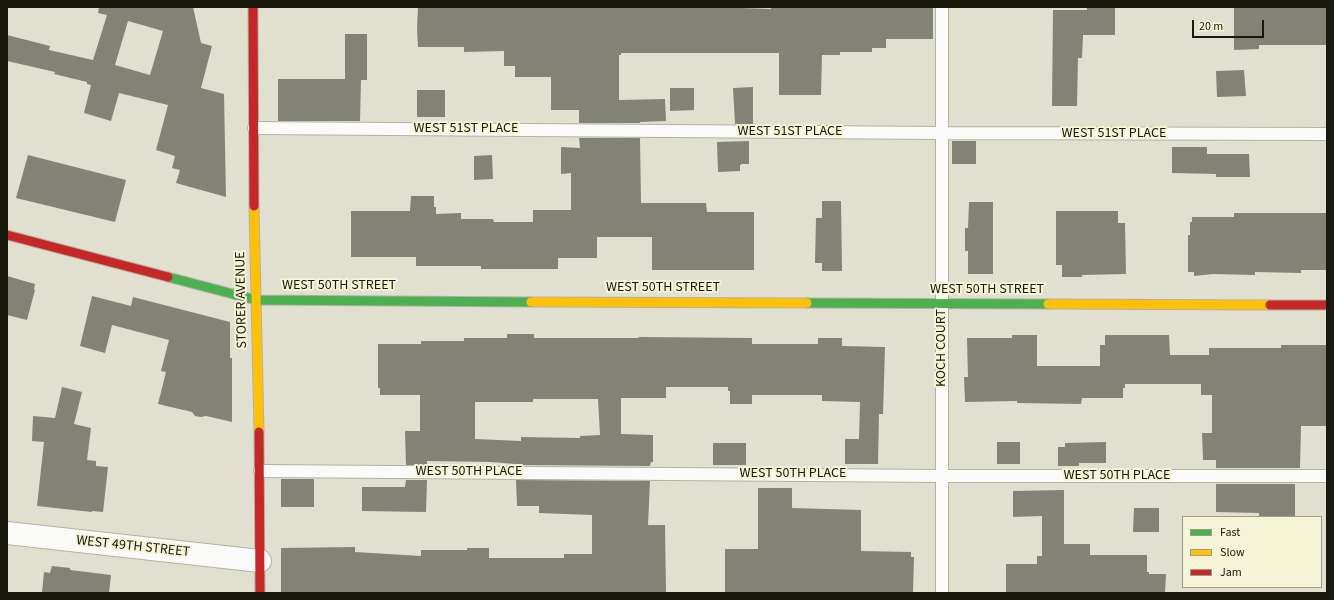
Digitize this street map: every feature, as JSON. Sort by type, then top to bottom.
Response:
[{"type":"street","name":"STORER AVENUE","points":[[253,7],[256,300],[260,471],[260,593]]},
{"type":"street","name":"WEST 50TH STREET","points":[[7,235],[256,300],[1327,305]]},
{"type":"street","name":"WEST 49TH STREET","points":[[7,533],[260,561]]},
{"type":"lane","name":"KOCH COURT","points":[[942,7],[942,593]]},
{"type":"lane","name":"WEST 51ST PLACE","points":[[254,128],[1327,134]]},
{"type":"lane","name":"WEST 50TH PLACE","points":[[260,471],[942,476],[1327,476]]},
{"type":"building","points":[[99,7],[193,7],[201,43],[212,46],[201,88],[224,94],[226,197],[176,183],[180,170],[172,168],[175,156],[156,150],[168,105],[119,93],[111,121],[84,113],[91,85],[87,84],[87,82],[54,74],[55,72],[7,61],[7,35],[50,46],[49,50],[93,60],[107,15],[98,13]],"holes":[[[128,21],[163,31],[150,75],[115,65]]]},
{"type":"building","points":[[418,7],[711,7],[771,9],[771,7],[933,7],[933,39],[886,39],[886,48],[872,48],[872,52],[840,52],[840,55],[822,55],[821,95],[779,95],[779,53],[621,53],[621,55],[619,55],[619,100],[665,99],[666,121],[640,123],[579,123],[579,110],[551,110],[551,77],[515,77],[515,66],[504,66],[504,51],[464,52],[464,47],[418,47]]},
{"type":"building","points":[[1087,7],[1115,7],[1115,35],[1083,35],[1082,58],[1078,58],[1077,106],[1052,106],[1053,10],[1087,10]]},
{"type":"building","points":[[1327,7],[1327,45],[1259,45],[1259,49],[1234,50],[1234,8]]},
{"type":"building","points":[[345,34],[367,34],[367,80],[361,80],[360,121],[278,121],[278,79],[345,79]]},
{"type":"building","points":[[1244,70],[1246,96],[1217,97],[1216,71]]},
{"type":"building","points":[[753,87],[753,124],[735,124],[733,88]]},
{"type":"building","points":[[670,88],[694,88],[694,110],[670,111]]},
{"type":"building","points":[[417,90],[445,90],[445,117],[417,117]]},
{"type":"building","points":[[579,138],[640,138],[641,203],[706,203],[707,212],[754,212],[754,270],[652,270],[652,237],[597,237],[597,258],[558,258],[558,269],[481,269],[481,266],[416,266],[416,257],[351,257],[351,211],[410,211],[411,196],[434,196],[434,207],[436,207],[436,214],[461,213],[461,219],[493,219],[494,222],[533,222],[533,210],[571,210],[571,173],[561,174],[561,147],[580,148]]},
{"type":"building","points":[[749,141],[749,164],[741,164],[740,171],[718,172],[717,142]]},
{"type":"building","points":[[952,141],[976,141],[976,164],[952,164]]},
{"type":"building","points":[[1172,147],[1207,147],[1207,154],[1249,154],[1250,177],[1216,177],[1216,174],[1172,173]]},
{"type":"building","points":[[28,155],[126,180],[115,222],[16,198]]},
{"type":"building","points":[[492,155],[493,179],[474,180],[474,156]]},
{"type":"building","points":[[822,201],[841,201],[842,271],[822,271],[822,263],[815,263],[816,218],[822,218]]},
{"type":"building","points":[[969,202],[993,202],[993,274],[968,274],[968,251],[965,251],[965,228],[968,228]]},
{"type":"building","points":[[1056,211],[1118,211],[1118,223],[1125,223],[1126,274],[1062,277],[1062,265],[1056,265]]},
{"type":"building","points":[[1234,213],[1327,213],[1327,270],[1301,270],[1301,273],[1255,272],[1255,275],[1213,274],[1194,276],[1194,272],[1188,272],[1188,235],[1190,235],[1190,222],[1192,222],[1192,217],[1234,217]]},
{"type":"building","points":[[7,276],[35,284],[35,290],[27,320],[7,315]]},
{"type":"building","points":[[92,296],[131,306],[133,297],[230,322],[230,358],[232,358],[232,422],[206,416],[195,416],[192,412],[158,404],[166,372],[161,371],[169,340],[112,325],[105,353],[80,346]]},
{"type":"building","points":[[507,334],[534,334],[534,338],[752,338],[752,344],[818,344],[818,338],[842,338],[842,346],[885,347],[883,414],[879,414],[878,464],[845,464],[845,439],[859,439],[860,402],[822,401],[822,395],[752,395],[752,404],[730,404],[730,391],[728,391],[728,387],[666,387],[666,398],[621,398],[621,434],[653,435],[653,462],[651,462],[650,466],[515,465],[491,462],[427,461],[427,465],[406,465],[405,431],[420,431],[420,395],[380,395],[380,388],[378,388],[378,344],[421,344],[421,341],[464,341],[464,338],[507,338]],"holes":[[[533,399],[598,399],[600,435],[580,436],[580,438],[521,437],[521,441],[475,439],[475,402],[533,402]]]},
{"type":"building","points":[[1012,335],[1037,335],[1037,366],[1100,366],[1100,345],[1105,345],[1105,335],[1169,335],[1170,355],[1209,355],[1209,348],[1281,348],[1281,345],[1327,345],[1327,426],[1301,426],[1300,468],[1216,468],[1216,460],[1203,460],[1202,433],[1212,433],[1212,395],[1201,395],[1201,384],[1125,384],[1125,388],[1123,388],[1123,398],[1082,398],[1081,404],[1017,403],[1017,401],[965,402],[964,377],[968,377],[967,338],[1012,338]]},
{"type":"building","points":[[62,387],[82,392],[74,424],[91,428],[87,460],[96,461],[96,466],[108,467],[103,512],[37,506],[44,442],[32,441],[33,416],[55,418]]},
{"type":"building","points":[[997,442],[1020,442],[1020,464],[997,464]]},
{"type":"building","points":[[1106,442],[1106,463],[1079,463],[1079,466],[1058,466],[1058,447],[1065,447],[1065,443]]},
{"type":"building","points":[[713,443],[746,443],[746,465],[713,465]]},
{"type":"building","points":[[281,479],[314,479],[314,507],[281,507]]},
{"type":"building","points":[[406,480],[427,480],[426,512],[362,511],[362,487],[405,487]]},
{"type":"building","points":[[516,480],[650,481],[648,525],[665,525],[666,593],[281,593],[281,548],[355,547],[355,552],[421,556],[421,550],[467,550],[467,548],[489,548],[489,558],[564,558],[564,554],[592,554],[592,515],[539,513],[539,506],[517,506]]},
{"type":"building","points":[[1216,484],[1295,484],[1295,516],[1259,516],[1259,513],[1216,512]]},
{"type":"building","points":[[758,488],[792,488],[792,508],[861,510],[861,551],[911,552],[911,557],[914,557],[913,593],[725,593],[725,549],[758,549]]},
{"type":"building","points":[[1064,490],[1064,544],[1090,544],[1090,555],[1147,555],[1147,572],[1149,572],[1149,574],[1166,574],[1165,593],[1006,593],[1006,564],[1037,564],[1037,556],[1042,556],[1042,516],[1013,517],[1013,491]]},
{"type":"building","points":[[1134,508],[1159,508],[1159,532],[1133,532]]},
{"type":"building","points":[[52,566],[70,568],[70,570],[111,575],[109,593],[42,593],[44,572],[50,573]]},
{"type":"traffic: fast","points":[[168,277],[256,300],[531,302]]},
{"type":"traffic: fast","points":[[807,303],[1048,304]]},
{"type":"traffic: slow","points":[[254,206],[259,432]]},
{"type":"traffic: slow","points":[[531,302],[807,303]]},
{"type":"traffic: slow","points":[[1048,304],[1270,305]]},
{"type":"traffic: jam","points":[[253,7],[254,206]]},
{"type":"traffic: jam","points":[[7,235],[168,277]]},
{"type":"traffic: jam","points":[[1270,305],[1327,305]]},
{"type":"traffic: jam","points":[[259,432],[260,593]]}]
